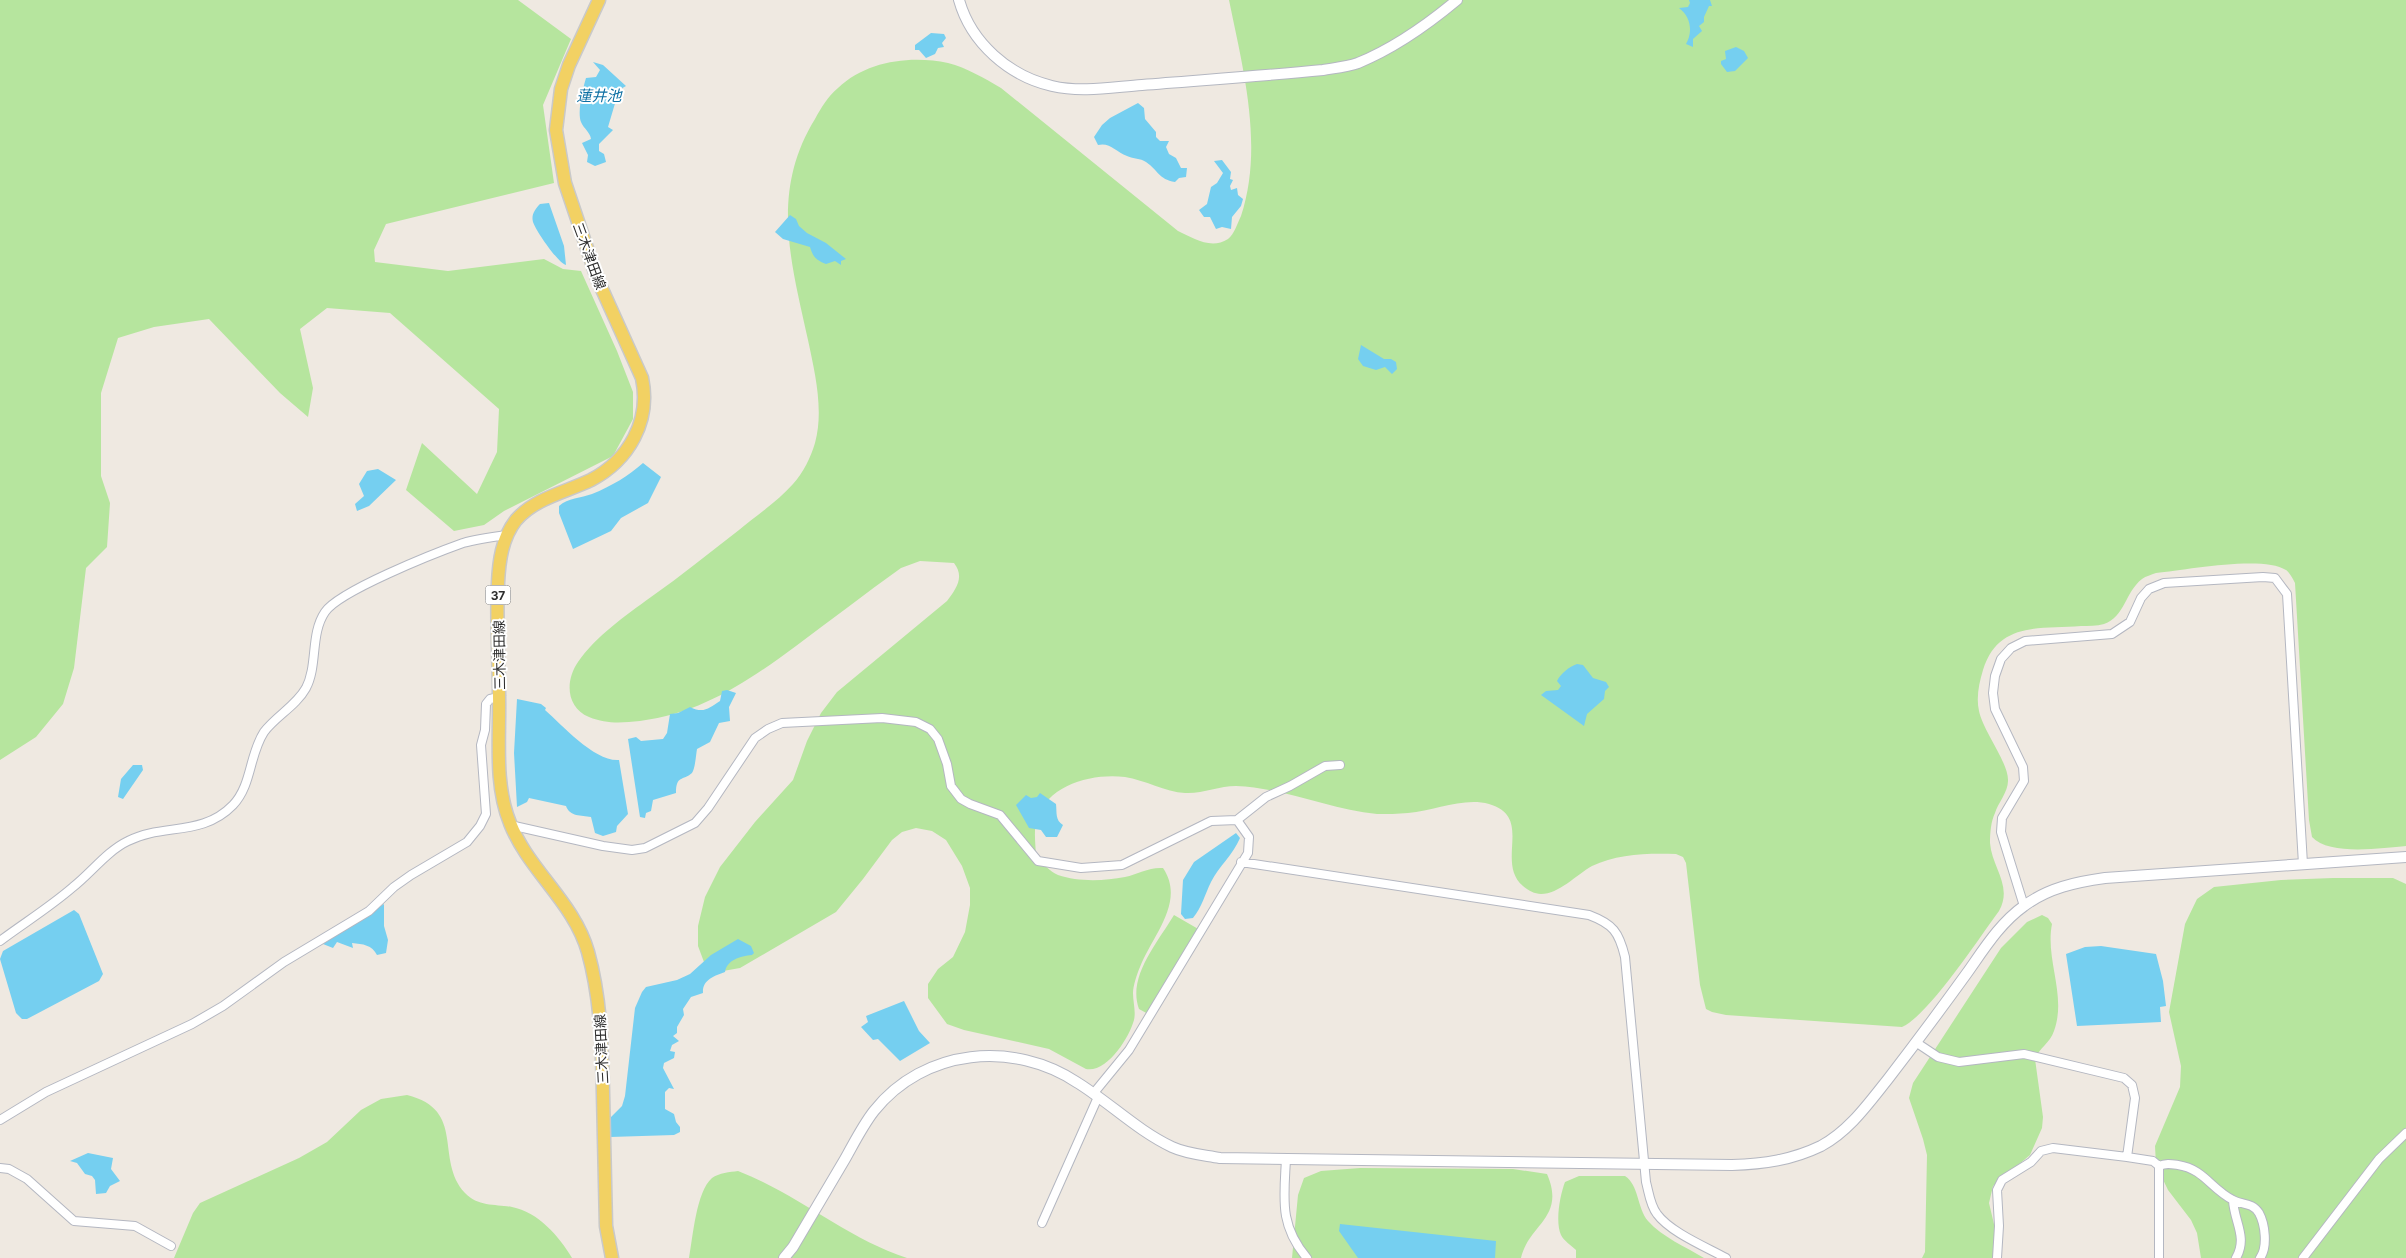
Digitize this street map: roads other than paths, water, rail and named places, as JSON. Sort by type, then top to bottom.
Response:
[{"type":"main road","name":"三木津田線","points":[[599,0],[564,81],[556,130],[565,183],[597,278],[642,378],[645,393],[642,420],[638,433],[627,450],[612,466],[592,479],[546,498],[517,520],[507,535],[501,552],[498,589],[499,697],[500,782],[510,825],[577,925],[588,950],[596,986],[601,1032],[606,1226],[612,1258]]},
{"type":"street","points":[[960,0],[972,30],[988,51],[1010,67],[1031,79],[1052,86],[1102,89],[1324,70],[1356,63],[1394,46],[1431,21],[1457,0]]},
{"type":"street","points":[[0,941],[72,888],[127,841],[142,836],[198,827],[217,817],[234,804],[245,787],[255,752],[265,732],[306,688],[318,624],[325,611],[336,600],[356,589],[463,544],[507,535]]},
{"type":"street","points":[[2024,906],[2001,832],[2002,818],[2024,781],[2023,767],[1995,708],[1993,693],[2001,660],[2011,648],[2025,641],[2112,634],[2130,622],[2141,598],[2149,589],[2164,583],[2263,576],[2275,578],[2286,594],[2302,864]]},
{"type":"street","points":[[0,1120],[46,1092],[192,1024],[223,1006],[284,962],[369,911],[394,887],[411,875],[467,842],[480,826],[486,814],[481,745],[485,730],[486,704],[490,699],[499,697]]},
{"type":"street","points":[[510,825],[603,846],[632,850],[645,848],[695,823],[708,808],[755,738],[768,729],[782,723],[882,718],[916,722],[930,729],[938,739],[948,764],[951,786],[961,798],[970,804],[1000,815],[1038,861],[1046,864],[1082,868],[1122,865],[1211,821],[1237,820],[1266,797],[1325,766],[1340,765]]},
{"type":"street","points":[[1042,1224],[1096,1096],[1129,1050],[1248,852],[1248,837],[1237,820]]},
{"type":"street","points":[[784,1258],[793,1248],[874,1111],[896,1088],[927,1069],[957,1058],[986,1055],[1016,1057],[1052,1067],[1080,1083],[1152,1136],[1173,1147],[1191,1153],[1220,1158],[1755,1164],[1780,1161],[1822,1145],[1840,1133],[1857,1117],[1916,1043],[2004,924],[2024,906],[2046,892],[2073,882],[2105,878],[2406,857]]},
{"type":"street","points":[[1241,862],[1589,915],[1613,927],[1621,939],[1625,957],[1648,1188],[1657,1214],[1667,1224],[1726,1258]]},
{"type":"street","points":[[1916,1043],[1938,1056],[1959,1062],[2024,1054],[2124,1078],[2132,1085],[2135,1098],[2126,1157]]},
{"type":"street","points":[[2303,1258],[2379,1159],[2406,1133]]},
{"type":"street","points":[[1997,1258],[1999,1226],[1997,1190],[2002,1180],[2031,1162],[2041,1151],[2053,1148],[2126,1157],[2153,1162],[2159,1166]]},
{"type":"street","points":[[1286,1159],[1283,1207],[1287,1226],[1296,1245],[1307,1258]]},
{"type":"street","points":[[2159,1166],[2164,1164],[2192,1167],[2233,1200],[2249,1203],[2259,1213],[2265,1232],[2263,1254],[2260,1258]]},
{"type":"street","points":[[2158,1258],[2159,1166]]},
{"type":"street","points":[[0,1168],[9,1169],[27,1179],[74,1222],[135,1226],[171,1246]]},
{"type":"street","points":[[2233,1200],[2234,1215],[2242,1238],[2236,1258]]},
{"type":"water","points":[[1689,0],[1710,0],[1712,6],[1709,6],[1704,22],[1699,26],[1702,31],[1693,39],[1693,47],[1686,44],[1690,35],[1690,25],[1686,16],[1679,8],[1688,7]]},
{"type":"water","points":[[931,33],[944,34],[946,38],[942,43],[944,47],[938,48],[935,54],[926,58],[919,50],[915,50],[915,45]]},
{"type":"water","points":[[1736,47],[1744,51],[1748,58],[1735,71],[1727,72],[1721,61],[1726,59],[1725,51]]},
{"type":"water","name":"蓮井池","points":[[593,62],[603,65],[626,86],[619,90],[608,127],[613,130],[599,144],[599,151],[604,154],[606,162],[595,166],[587,162],[588,155],[582,143],[591,139],[580,118],[581,100],[586,78],[596,77],[600,70]]},
{"type":"water","points":[[1138,103],[1144,108],[1145,119],[1156,132],[1156,137],[1160,141],[1169,141],[1166,147],[1169,154],[1176,158],[1181,168],[1187,168],[1186,177],[1179,178],[1175,182],[1169,181],[1144,161],[1127,156],[1110,146],[1098,145],[1094,137],[1102,125],[1110,118]]},
{"type":"water","points":[[1222,160],[1231,172],[1230,179],[1233,180],[1230,186],[1231,190],[1237,188],[1238,195],[1243,199],[1241,206],[1232,217],[1231,229],[1222,227],[1216,229],[1210,217],[1204,217],[1199,210],[1207,204],[1211,187],[1217,183],[1223,173],[1214,161]]},
{"type":"water","points":[[549,203],[564,246],[566,265],[558,259],[548,246],[533,222],[533,215],[538,206]]},
{"type":"water","points":[[790,215],[796,219],[799,226],[807,233],[826,243],[846,259],[841,261],[841,265],[835,261],[823,263],[815,258],[810,247],[783,239],[775,232]]},
{"type":"water","points":[[1361,345],[1384,359],[1391,359],[1396,362],[1397,369],[1392,374],[1385,367],[1376,370],[1363,366],[1358,359]]},
{"type":"water","points":[[643,463],[661,477],[648,503],[621,518],[611,531],[573,549],[559,513],[559,506],[566,501],[606,488]]},
{"type":"water","points":[[378,469],[396,480],[369,506],[357,511],[355,504],[364,496],[359,484],[367,471]]},
{"type":"water","points":[[1577,664],[1583,665],[1593,678],[1606,682],[1609,687],[1605,691],[1604,699],[1587,714],[1584,726],[1541,695],[1546,691],[1558,690],[1561,686],[1557,681],[1559,678]]},
{"type":"water","points":[[727,690],[736,693],[729,707],[730,721],[719,723],[710,742],[697,749],[693,771],[677,783],[676,793],[653,800],[651,811],[646,813],[645,818],[640,817],[628,739],[636,737],[641,741],[663,739],[667,733],[670,714],[678,713],[690,707],[699,710],[706,709],[720,701],[722,691]]},
{"type":"water","points":[[517,699],[541,704],[560,724],[590,749],[610,759],[619,760],[628,814],[617,826],[616,832],[603,836],[595,833],[591,817],[573,814],[566,806],[529,798],[527,802],[517,807],[514,753]]},
{"type":"water","points":[[133,765],[142,765],[143,770],[123,799],[118,797],[121,779]]},
{"type":"water","points":[[1040,793],[1056,804],[1058,819],[1063,825],[1057,837],[1046,837],[1041,830],[1029,828],[1016,805],[1026,795],[1031,798],[1037,797]]},
{"type":"water","points":[[1236,833],[1240,838],[1214,876],[1199,909],[1193,918],[1185,919],[1181,914],[1183,880],[1194,862]]},
{"type":"water","points":[[384,904],[384,926],[388,940],[386,953],[377,955],[370,947],[360,944],[352,943],[353,948],[337,942],[333,948],[323,944]]},
{"type":"water","points":[[74,910],[79,914],[103,974],[99,981],[27,1019],[22,1019],[16,1013],[0,959],[3,951]]},
{"type":"water","points":[[738,939],[751,946],[754,953],[743,956],[728,964],[725,972],[713,977],[704,985],[703,993],[691,997],[683,1009],[684,1015],[677,1027],[677,1033],[673,1036],[679,1041],[672,1045],[670,1051],[675,1052],[674,1058],[664,1063],[663,1068],[674,1089],[669,1088],[665,1092],[665,1109],[674,1114],[676,1122],[680,1127],[680,1132],[674,1135],[610,1137],[611,1117],[622,1106],[625,1096],[635,1008],[642,992],[646,987],[677,980],[690,974],[711,955]]},
{"type":"water","points":[[2101,946],[2156,954],[2163,981],[2166,1006],[2160,1007],[2161,1022],[2077,1026],[2066,954],[2085,947]]},
{"type":"water","points":[[904,1001],[919,1031],[930,1043],[900,1061],[878,1039],[873,1040],[861,1027],[868,1022],[866,1016]]},
{"type":"water","points":[[88,1153],[113,1158],[111,1169],[120,1181],[110,1186],[106,1193],[96,1194],[95,1180],[92,1176],[85,1174],[77,1163],[70,1161]]},
{"type":"water","points":[[1340,1224],[1496,1241],[1495,1258],[1358,1258],[1339,1231]]}]
